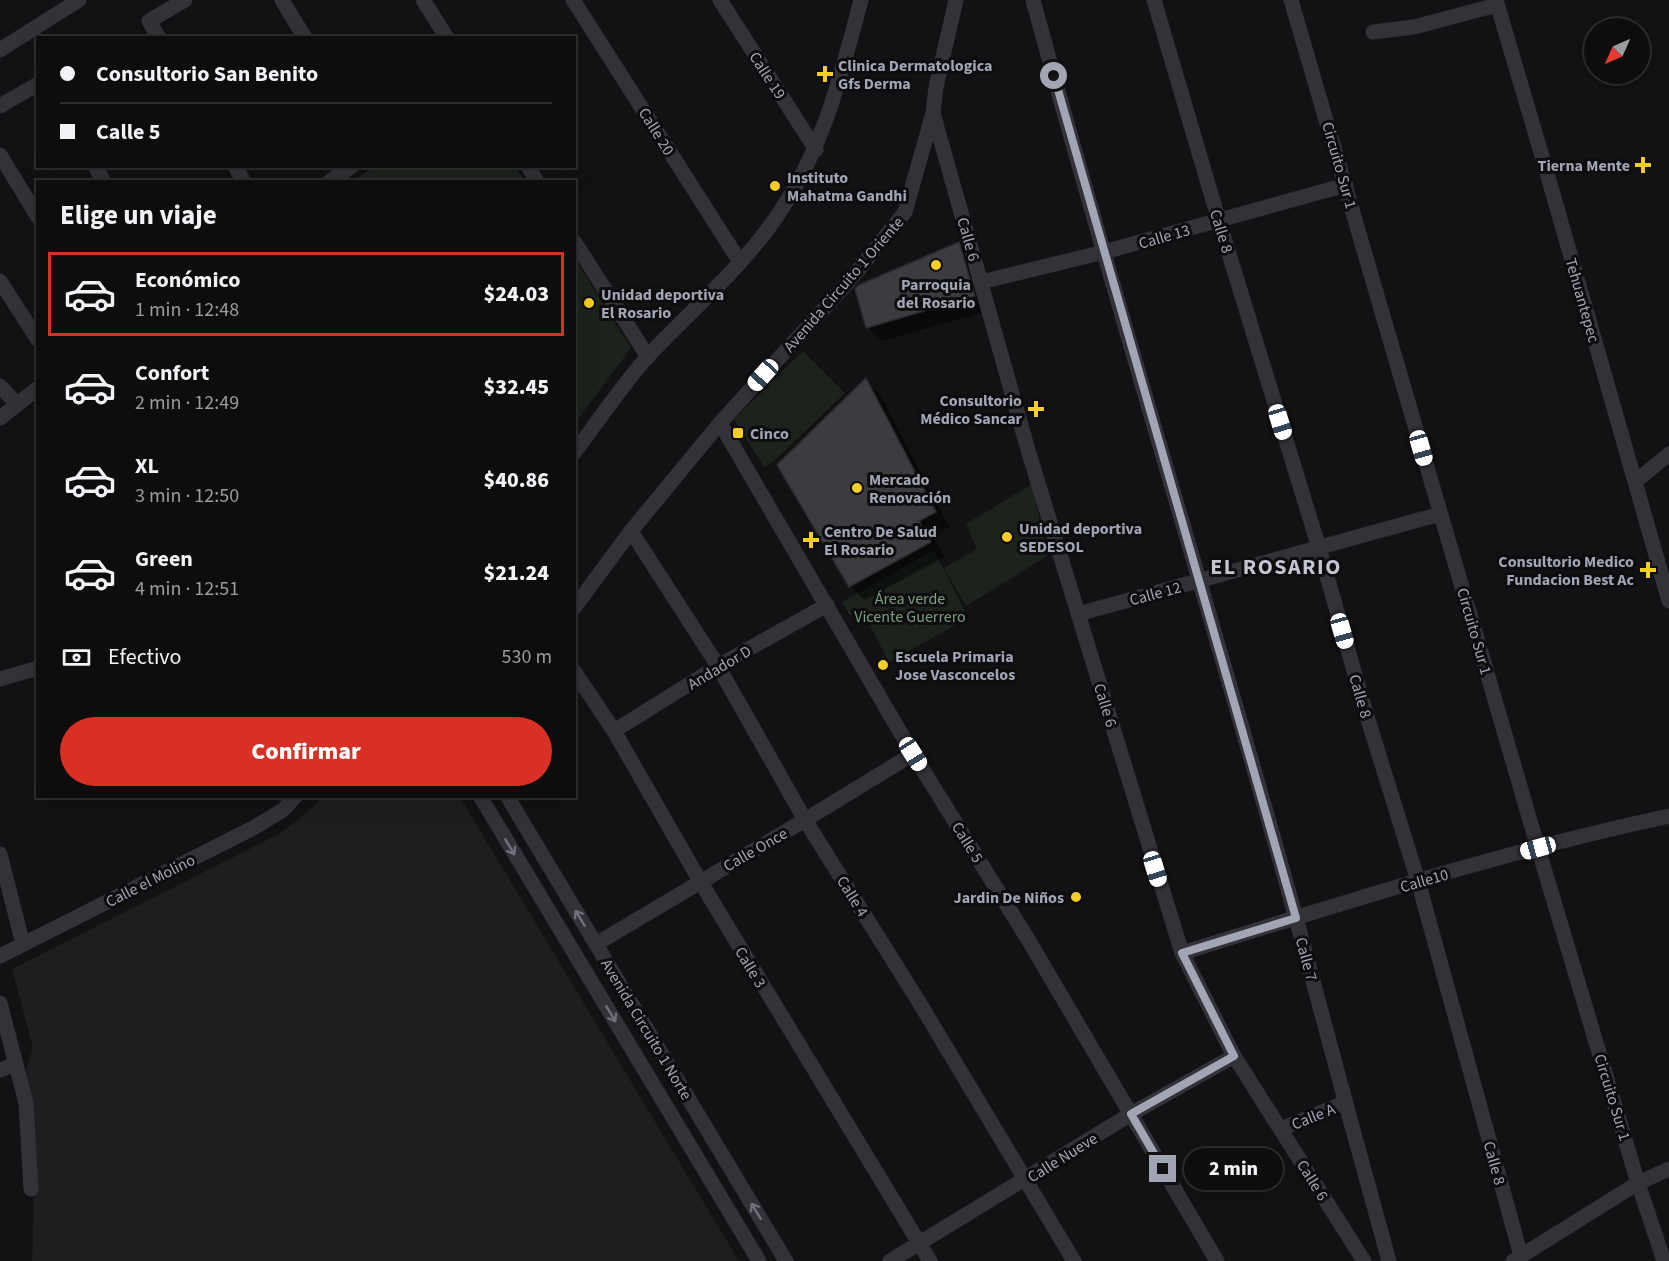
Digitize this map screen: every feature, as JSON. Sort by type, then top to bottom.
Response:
[{"type":"street","points":[[0,50],[79,0]]},
{"type":"street","points":[[158,36],[149,21],[185,0]]},
{"type":"street","points":[[282,0],[304,36]]},
{"type":"street","points":[[423,0],[446,36]]},
{"type":"street","name":"Calle 20","points":[[573,0],[740,262]]},
{"type":"street","name":"Calle 19","points":[[720,0],[816,150]]},
{"type":"street","points":[[576,450],[648,357],[740,262],[783,208],[816,150],[840,77],[861,0]]},
{"type":"street","name":"Avenida Circuito 1 Oriente","points":[[576,605],[631,531],[720,423],[851,279],[904,212],[933,113],[936,87],[956,0]]},
{"type":"street","name":"Calle 7","points":[[1033,0],[1296,918],[1344,1103],[1389,1261]]},
{"type":"street","name":"Calle 8","points":[[1154,0],[1418,881],[1517,1258]]},
{"type":"street","name":"Circuito Sur 1","points":[[1291,0],[1538,848],[1638,1183],[1664,1261]]},
{"type":"street","points":[[1373,32],[1414,27],[1497,3]]},
{"type":"street","name":"Tehuantepec","points":[[1497,3],[1669,601]]},
{"type":"street","points":[[0,106],[36,85]]},
{"type":"street","name":"Calle 6","points":[[933,113],[1028,450],[1182,953],[1234,1056],[1364,1261]]},
{"type":"street","points":[[0,155],[36,213]]},
{"type":"street","points":[[332,180],[349,168]]},
{"type":"street","name":"Calle 13","points":[[981,282],[1104,252],[1346,185]]},
{"type":"street","points":[[576,244],[648,357]]},
{"type":"street","points":[[0,281],[36,337]]},
{"type":"street","points":[[0,386],[16,403]]},
{"type":"street","points":[[0,418],[36,389]]},
{"type":"street","name":"Calle 5","points":[[720,423],[913,754],[1029,941],[1217,1261]]},
{"type":"street","points":[[1636,481],[1669,454]]},
{"type":"street","name":"Calle 12","points":[[1078,614],[1440,514]]},
{"type":"street","name":"Calle 4","points":[[631,531],[718,666],[805,820],[919,1002],[1074,1261]]},
{"type":"street","name":"Andador D","points":[[614,732],[718,666],[827,605]]},
{"type":"street","points":[[0,679],[36,669]]},
{"type":"street","name":"Calle 3","points":[[576,674],[614,732],[700,881],[930,1261]]},
{"type":"street","name":"Calle Once","points":[[596,944],[913,754]]},
{"type":"street","name":"Calle el Molino","points":[[0,956],[253,828],[283,810],[294,798]]},
{"type":"street","name":"Avenida Circuito 1 Norte","points":[[481,798],[759,1261]]},
{"type":"street","name":"Avenida Circuito 1 Norte","points":[[508,798],[786,1261]]},
{"type":"street","name":"Calle10","points":[[1182,953],[1418,881],[1538,848],[1669,816]]},
{"type":"street","points":[[0,854],[23,944]]},
{"type":"street","points":[[0,1003],[5,1068],[26,1103],[31,1189]]},
{"type":"street","name":"Calle Nueve","points":[[890,1261],[1131,1114],[1234,1056]]},
{"type":"street","name":"Calle A","points":[[1281,1128],[1344,1103]]},
{"type":"street","points":[[1517,1258],[1638,1183],[1669,1169]]},
{"type":"shaded area","points":[[324,798],[461,798],[739,1261],[32,1261],[34,1195],[24,1076],[33,1048],[12,969],[281,833]]},
{"type":"green space","points":[[372,168],[516,168],[524,180],[354,180]]},
{"type":"green space","name":"Unidad deportiva El Rosario","points":[[576,261],[631,348],[576,422]]},
{"type":"green space","points":[[803,351],[845,393],[773,462],[764,467],[734,419]]},
{"type":"green space","name":"Unidad deportiva SEDESOL","points":[[1032,484],[1047,556],[966,606],[944,568],[977,549],[966,524]]},
{"type":"green space","name":"Área verde Vicente Guerrero","points":[[934,550],[968,618],[889,662],[861,609],[850,616],[842,602]]},
{"type":"building","name":"Parroquia del Rosario","points":[[959,242],[975,296],[866,328],[855,289],[859,285]]},
{"type":"building","name":"Mercado Renovación","points":[[866,378],[936,512],[919,521],[931,542],[849,587],[777,465]]},
{"type":"place","name":"Clinica Dermatologica Gfs Derma","points":[[825,74]]},
{"type":"place","name":"Tierna Mente","points":[[1643,165]]},
{"type":"place","name":"Instituto Mahatma Gandhi","points":[[775,186]]},
{"type":"place","name":"Parroquia del Rosario","points":[[936,265]]},
{"type":"place","name":"Unidad deportiva El Rosario","points":[[589,303]]},
{"type":"place","name":"Consultorio Médico Sancar","points":[[1036,409]]},
{"type":"place","name":"Cinco","points":[[738,433]]},
{"type":"place","name":"Mercado Renovación","points":[[857,488]]},
{"type":"place","name":"Unidad deportiva SEDESOL","points":[[1007,537]]},
{"type":"place","name":"Centro De Salud El Rosario","points":[[811,540]]},
{"type":"place","name":"Consultorio Medico Fundacion Best Ac","points":[[1648,570]]},
{"type":"place","name":"Escuela Primaria Jose Vasconcelos","points":[[883,665]]},
{"type":"place","name":"Jardin De Niños","points":[[1076,897]]},
{"type":"district","name":"EL ROSARIO","points":[[1276,566]]},
{"type":"route","points":[[1054,76],[1296,918],[1182,953],[1234,1056],[1131,1114],[1163,1169]]}]
